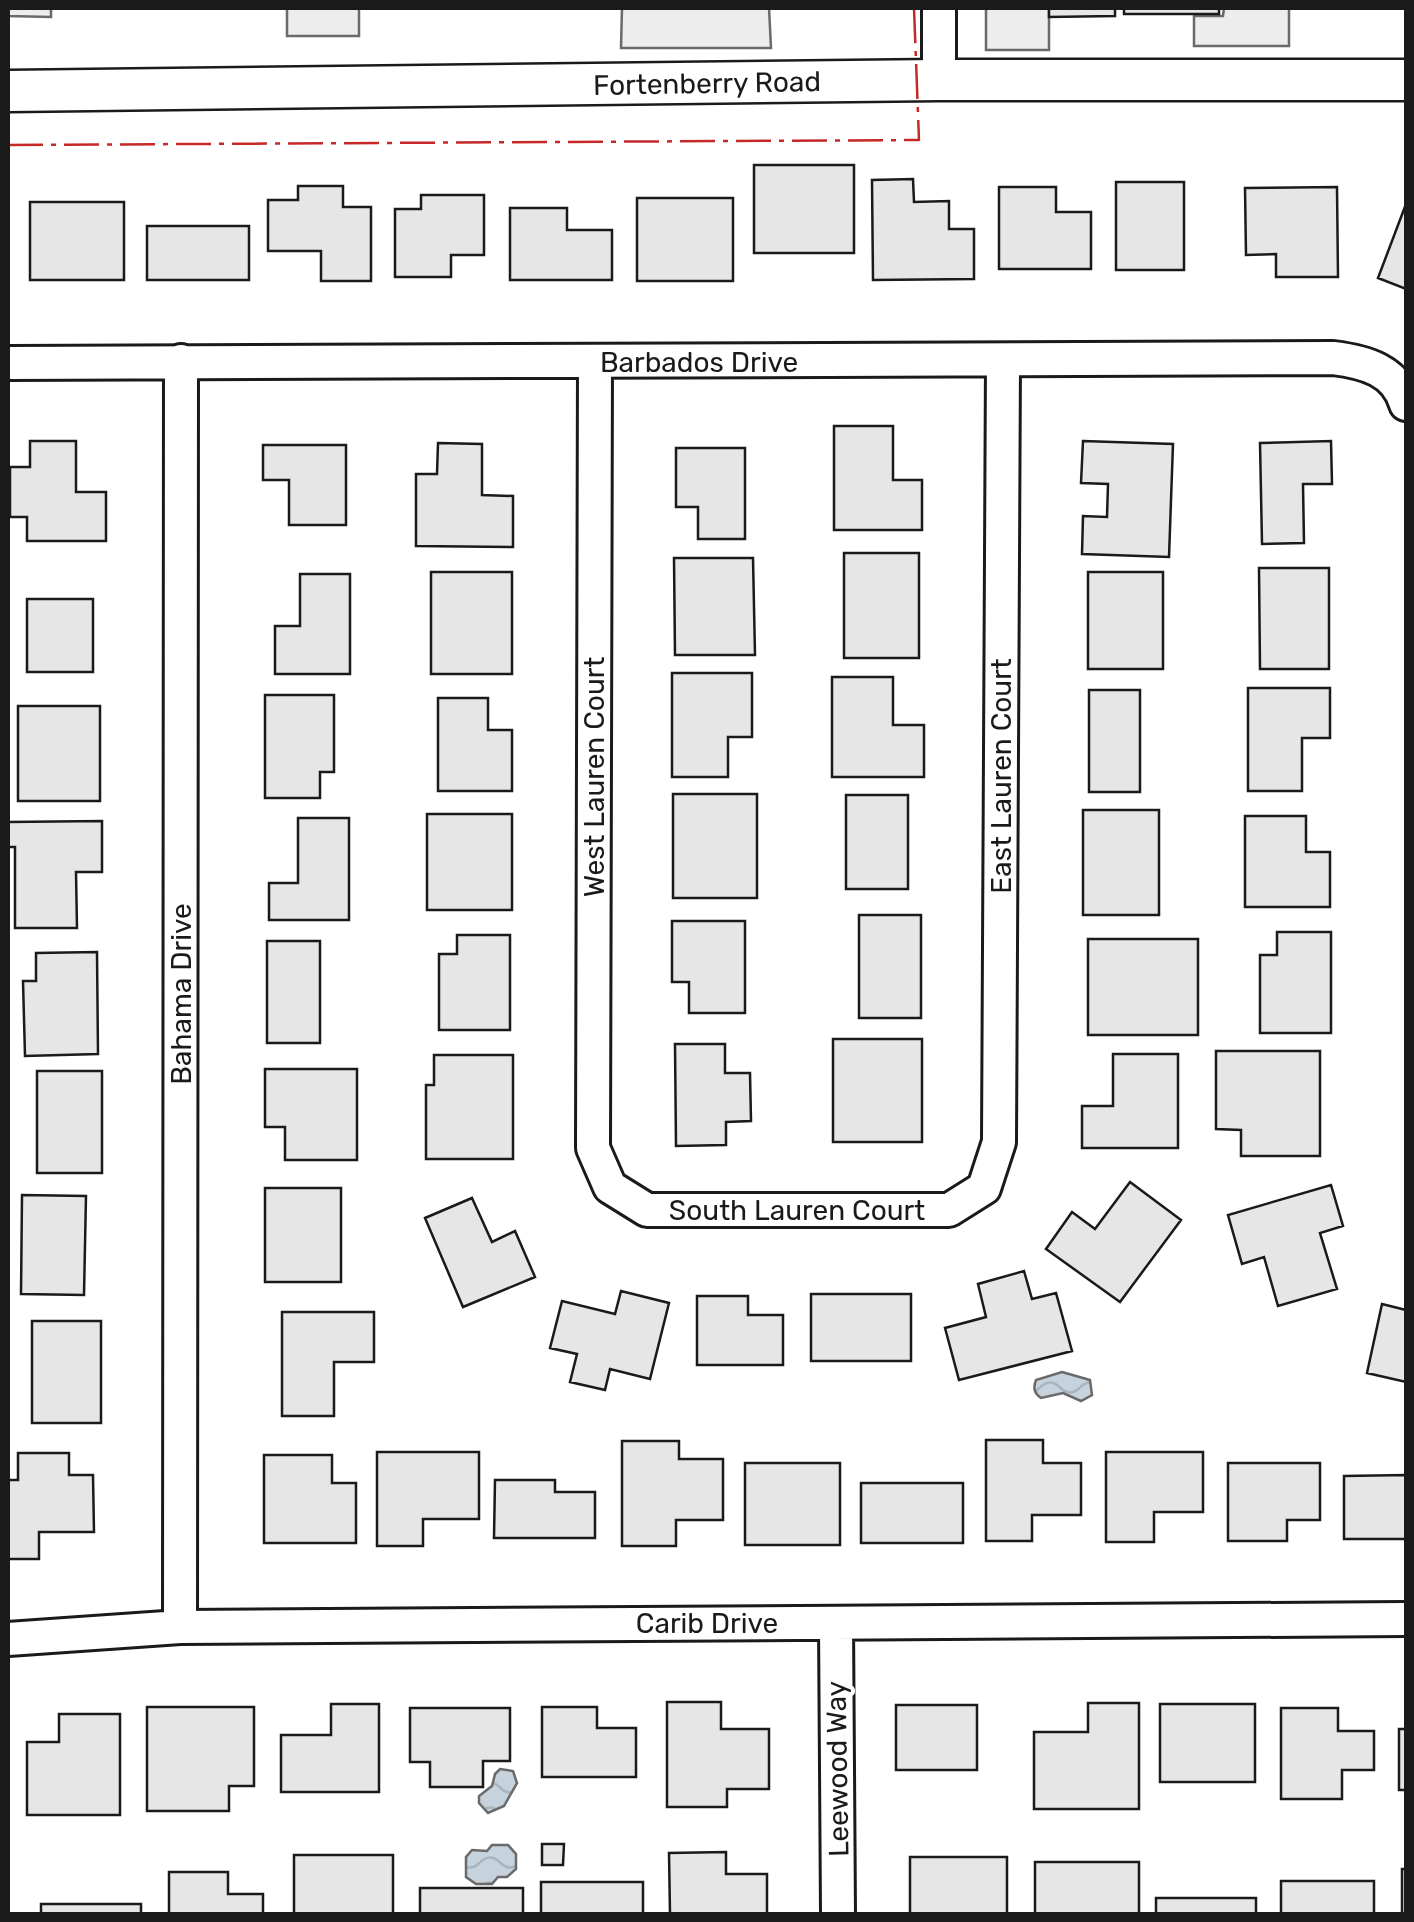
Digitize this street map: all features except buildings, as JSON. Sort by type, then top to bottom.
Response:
[{"type":"street","points":[[939,8],[939,80]]},
{"type":"street","name":"Fortenberry Road","points":[[8,92],[939,80],[1406,80]]},
{"type":"street","name":"Barbados Drive","points":[[8,362],[1334,358],[1362,361],[1387,373],[1404,394],[1406,404]]},
{"type":"street","name":"Bahama Drive","points":[[180,1627],[181,361]]},
{"type":"street","name":"East Lauren Court","points":[[984,1188],[999,1142],[1003,361]]},
{"type":"street","name":"West Lauren Court","points":[[595,362],[593,1148],[610,1187]]},
{"type":"street","name":"South Lauren Court","points":[[610,1187],[647,1210],[949,1210],[984,1188]]},
{"type":"street","name":"Carib Drive","points":[[8,1639],[180,1627],[1406,1620]]},
{"type":"street","name":"Leewood Way","points":[[836,1623],[838,1914]]},
{"type":"shaded area","points":[[8,8],[51,8],[51,17],[8,16]]},
{"type":"shaded area","points":[[287,8],[359,8],[359,36],[287,36]]},
{"type":"shaded area","points":[[622,8],[769,8],[771,48],[621,48]]},
{"type":"shaded area","points":[[986,8],[1049,8],[1049,50],[986,50]]},
{"type":"shaded area","points":[[1224,8],[1289,8],[1289,46],[1194,46],[1194,16],[1223,16]]},
{"type":"water","points":[[1062,1372],[1090,1380],[1092,1395],[1081,1401],[1063,1393],[1041,1398],[1035,1390],[1036,1380]]},
{"type":"water","points":[[500,1769],[513,1771],[517,1783],[504,1806],[488,1813],[479,1803],[479,1796],[492,1786]]},
{"type":"water","points":[[492,1845],[508,1845],[516,1854],[516,1869],[492,1884],[476,1884],[466,1877],[466,1857],[472,1850],[487,1851]]},
{"type":"power","points":[[8,145],[919,140],[914,8]]}]
